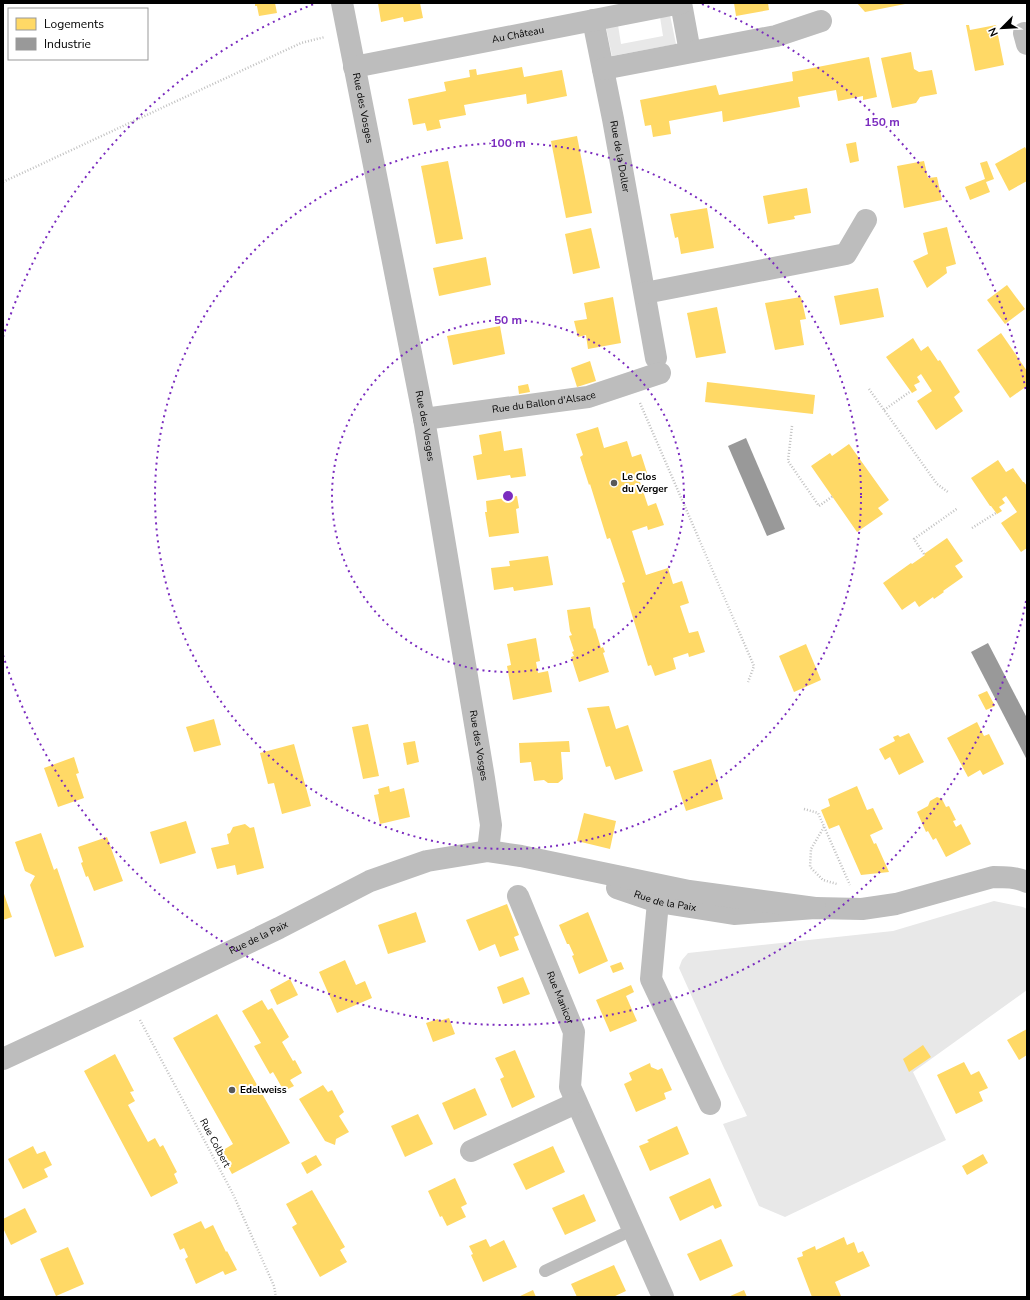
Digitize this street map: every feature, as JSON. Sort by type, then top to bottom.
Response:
[{"type":"street","name":"Rue des Vosges","points":[[342,3],[424,419],[484,778],[491,826],[488,851]]},
{"type":"street","name":"Au Château","points":[[354,67],[681,3],[690,52]]},
{"type":"street","name":"Rue de la Doller","points":[[593,20],[658,365]]},
{"type":"street","points":[[603,69],[776,36],[821,21]]},
{"type":"street","points":[[645,293],[846,254],[866,220]]},
{"type":"street","name":"Rue du Ballon d'Alsace","points":[[424,419],[588,397],[631,382],[658,365]]},
{"type":"street","name":"Rue de la Paix","points":[[3,1058],[130,1000],[279,928],[370,881],[427,861],[488,851],[521,856],[689,891],[815,908]]},
{"type":"street","name":"Rue de la Paix","points":[[521,856],[658,902],[734,914],[815,908],[862,909],[896,904],[993,877],[1020,879],[1027,882]]},
{"type":"street","name":"Rue Manicor","points":[[518,896],[574,1032],[570,1087],[632,1230],[663,1297]]},
{"type":"street","points":[[658,902],[651,979],[710,1104]]},
{"type":"street","points":[[471,1151],[576,1103]]},
{"type":"lane","points":[[546,1271],[632,1230]]},
{"type":"path","points":[[3,182],[301,43],[347,32]]},
{"type":"path","points":[[631,382],[754,666],[748,682]]},
{"type":"path","points":[[869,389],[937,484],[948,492]]},
{"type":"path","points":[[884,410],[911,391]]},
{"type":"path","points":[[792,426],[788,461],[819,506],[832,496]]},
{"type":"path","points":[[924,554],[914,539],[958,508]]},
{"type":"path","points":[[972,528],[996,513]]},
{"type":"path","points":[[804,809],[818,813],[851,888],[822,880],[810,867],[810,850],[824,827]]},
{"type":"path","name":"Rue Colbert","points":[[130,1000],[233,1194],[274,1286],[276,1297]]},
{"type":"shaded area","points":[[670,15],[676,44],[612,56],[606,27],[618,25],[621,44],[663,36],[660,17]]},
{"type":"shaded area","points":[[994,901],[1027,909],[1027,990],[913,1072],[946,1140],[785,1217],[759,1206],[723,1124],[747,1116],[679,968],[682,960],[688,953],[893,931]]},
{"type":"building: Logements","points":[[255,3],[275,3],[277,13],[259,16]]},
{"type":"building: Logements","points":[[378,3],[420,3],[423,18],[404,22],[403,17],[381,22]]},
{"type":"building: Logements","points":[[734,3],[768,3],[769,10],[736,16]]},
{"type":"building: Logements","points":[[857,3],[905,3],[905,4],[865,12]]},
{"type":"building: Logements","points":[[966,25],[969,25],[970,30],[996,25],[1004,65],[975,71]]},
{"type":"building: Logements","points":[[911,52],[914,69],[919,72],[932,70],[937,94],[920,97],[916,103],[892,108],[881,58]]},
{"type":"building: Logements","points":[[869,57],[877,97],[863,100],[863,96],[838,101],[836,90],[798,97],[800,107],[723,122],[722,111],[669,121],[671,134],[653,137],[651,125],[645,126],[640,100],[716,85],[719,95],[793,81],[792,72]]},
{"type":"building: Logements","points":[[522,67],[524,77],[562,70],[567,96],[527,104],[526,94],[464,105],[466,115],[439,120],[441,128],[427,131],[425,123],[413,125],[408,99],[446,91],[444,82],[470,77],[469,70],[476,69],[477,75]]},
{"type":"building: Logements","points":[[577,136],[592,213],[566,218],[551,141]]},
{"type":"building: Logements","points":[[856,142],[859,161],[850,163],[846,144]]},
{"type":"building: Logements","points":[[1025,147],[1027,151],[1027,181],[1009,191],[995,164]]},
{"type":"building: Logements","points":[[448,161],[463,239],[436,244],[421,166]]},
{"type":"building: Logements","points":[[924,161],[928,178],[937,177],[942,200],[904,208],[897,166]]},
{"type":"building: Logements","points":[[987,161],[994,179],[986,182],[990,192],[970,200],[965,187],[985,179],[980,163]]},
{"type":"building: Logements","points":[[807,188],[811,213],[794,216],[795,219],[768,224],[763,196]]},
{"type":"building: Logements","points":[[707,208],[714,248],[681,254],[678,237],[675,238],[670,214]]},
{"type":"building: Logements","points":[[947,227],[956,264],[946,267],[947,273],[927,288],[913,261],[928,254],[923,233]]},
{"type":"building: Logements","points":[[591,228],[600,268],[573,274],[565,234]]},
{"type":"building: Logements","points":[[486,257],[491,285],[439,296],[433,268]]},
{"type":"building: Logements","points":[[1007,285],[1025,309],[1005,324],[987,300]]},
{"type":"building: Logements","points":[[878,288],[884,317],[840,325],[834,296]]},
{"type":"building: Logements","points":[[613,297],[621,343],[588,349],[586,335],[578,337],[574,321],[587,319],[584,303]]},
{"type":"building: Logements","points":[[801,297],[806,319],[800,320],[804,345],[775,350],[765,303]]},
{"type":"building: Logements","points":[[717,307],[726,353],[696,358],[687,313]]},
{"type":"building: Logements","points":[[500,326],[505,354],[453,365],[447,336]]},
{"type":"building: Logements","points":[[1001,333],[1027,371],[1027,386],[1010,398],[977,350]]},
{"type":"building: Logements","points":[[913,338],[921,351],[928,346],[938,361],[940,360],[960,392],[954,397],[963,411],[936,430],[917,401],[932,391],[921,374],[917,377],[920,382],[914,385],[917,390],[912,393],[886,357]]},
{"type":"building: Logements","points":[[590,361],[596,381],[577,387],[571,368]]},
{"type":"building: Logements","points":[[707,382],[815,395],[813,414],[705,402]]},
{"type":"building: Logements","points":[[528,384],[530,392],[519,394],[518,386]]},
{"type":"building: Logements","points":[[598,427],[604,448],[627,441],[632,457],[641,454],[648,476],[639,479],[648,506],[656,503],[664,525],[648,530],[647,526],[632,531],[646,575],[668,568],[673,584],[682,581],[689,603],[680,606],[689,633],[698,631],[705,652],[689,657],[688,653],[673,658],[676,669],[655,676],[651,665],[648,666],[622,583],[625,582],[610,538],[607,539],[580,457],[583,455],[576,434]]},
{"type":"building: Logements","points":[[501,431],[504,451],[522,448],[526,476],[511,478],[510,475],[477,480],[473,456],[482,454],[479,435]]},
{"type":"building: Logements","points":[[849,444],[889,500],[878,508],[883,514],[857,532],[811,466],[830,453],[832,456]]},
{"type":"building: Logements","points":[[998,460],[1006,472],[1013,468],[1027,486],[1027,548],[1021,552],[1001,523],[1017,512],[1006,496],[1002,499],[1005,503],[999,507],[1002,511],[997,514],[971,478]]},
{"type":"building: Logements","points":[[517,496],[519,508],[516,509],[519,533],[489,537],[485,512],[487,512],[486,501]]},
{"type":"building: Logements","points":[[947,538],[963,561],[955,566],[963,577],[934,599],[933,597],[919,607],[915,601],[902,610],[883,583],[925,555],[924,554]]},
{"type":"building: Logements","points":[[548,556],[553,585],[514,591],[513,587],[494,590],[491,568],[510,566],[509,561]]},
{"type":"building: Logements","points":[[590,607],[594,629],[595,628],[601,648],[603,647],[605,652],[603,653],[609,672],[579,682],[571,657],[574,656],[572,652],[574,651],[569,636],[572,635],[567,610]]},
{"type":"building: Logements","points":[[536,638],[540,661],[536,662],[538,673],[548,671],[552,692],[513,700],[507,666],[511,665],[507,644]]},
{"type":"building: Logements","points":[[806,644],[821,680],[794,692],[779,656]]},
{"type":"building: Logements","points":[[987,691],[995,706],[986,710],[978,695]]},
{"type":"building: Logements","points":[[609,706],[616,729],[628,725],[643,771],[615,780],[610,766],[606,767],[587,708]]},
{"type":"building: Logements","points":[[214,719],[221,745],[194,752],[186,727]]},
{"type":"building: Logements","points":[[977,722],[984,736],[989,734],[1004,764],[983,775],[980,770],[968,777],[947,738]]},
{"type":"building: Logements","points":[[368,724],[379,776],[363,779],[352,727]]},
{"type":"building: Logements","points":[[909,733],[924,762],[899,775],[890,757],[885,760],[879,749],[895,741],[893,737],[898,735],[900,737]]},
{"type":"building: Logements","points":[[415,741],[419,762],[407,765],[403,743]]},
{"type":"building: Logements","points":[[569,741],[570,752],[561,752],[563,779],[558,783],[548,783],[544,780],[534,781],[531,762],[520,763],[519,743]]},
{"type":"building: Logements","points":[[294,744],[311,806],[282,814],[274,783],[268,784],[260,753]]},
{"type":"building: Logements","points":[[74,757],[79,773],[76,774],[84,798],[58,807],[44,768]]},
{"type":"building: Logements","points":[[711,759],[723,799],[686,811],[673,771]]},
{"type":"building: Logements","points":[[389,786],[390,792],[404,788],[410,817],[380,824],[374,795],[379,794],[378,789]]},
{"type":"building: Logements","points":[[857,786],[867,810],[873,808],[883,829],[870,835],[874,844],[876,843],[889,872],[861,875],[839,825],[829,829],[821,810],[830,806],[828,799]]},
{"type":"building: Logements","points":[[937,797],[942,799],[946,807],[949,806],[956,820],[953,821],[956,827],[961,824],[971,844],[946,857],[936,838],[933,840],[928,831],[926,832],[917,812],[928,806],[930,801]]},
{"type":"building: Logements","points":[[584,813],[616,821],[610,849],[577,841]]},
{"type":"building: Logements","points":[[186,821],[196,853],[160,864],[150,832]]},
{"type":"building: Logements","points":[[245,824],[250,828],[254,827],[264,868],[237,875],[235,865],[217,869],[211,848],[229,844],[227,834],[230,833],[233,827]]},
{"type":"building: Logements","points":[[41,833],[54,870],[57,868],[84,947],[55,957],[30,885],[35,876],[25,871],[15,842]]},
{"type":"building: Logements","points":[[107,837],[123,881],[94,891],[88,876],[86,877],[81,863],[83,862],[78,847]]},
{"type":"building: Logements","points":[[3,891],[12,917],[3,920]]},
{"type":"building: Logements","points":[[507,904],[519,935],[514,937],[519,950],[500,957],[495,944],[479,951],[466,920]]},
{"type":"building: Logements","points":[[416,912],[426,942],[388,954],[378,925]]},
{"type":"building: Logements","points":[[588,912],[608,961],[579,974],[572,956],[574,955],[569,944],[567,944],[559,925]]},
{"type":"building: Logements","points":[[345,960],[356,985],[365,981],[372,998],[337,1013],[319,972]]},
{"type":"building: Logements","points":[[621,962],[624,969],[613,973],[610,966]]},
{"type":"building: Logements","points":[[523,977],[530,994],[503,1004],[497,987]]},
{"type":"building: Logements","points":[[290,979],[298,995],[277,1005],[270,990]]},
{"type":"building: Logements","points":[[631,985],[634,992],[626,996],[637,1021],[610,1032],[596,1000]]},
{"type":"building: Logements","points":[[262,1000],[268,1010],[272,1008],[289,1037],[282,1042],[302,1073],[290,1080],[294,1086],[284,1091],[273,1072],[270,1074],[254,1046],[261,1043],[242,1011]]},
{"type":"building: Logements","name":"Edelweiss","points":[[217,1014],[290,1143],[232,1174],[220,1152],[233,1144],[173,1038]]},
{"type":"building: Logements","points":[[449,1018],[455,1034],[433,1042],[426,1023],[438,1019],[439,1021]]},
{"type":"building: Logements","points":[[1027,1029],[1027,1055],[1019,1060],[1007,1040]]},
{"type":"building: Logements","points":[[923,1045],[931,1057],[909,1072],[903,1059]]},
{"type":"building: Logements","points":[[515,1050],[535,1097],[512,1108],[500,1079],[504,1077],[495,1058]]},
{"type":"building: Logements","points":[[115,1054],[134,1091],[130,1092],[135,1101],[128,1105],[148,1142],[155,1138],[160,1147],[163,1145],[177,1172],[174,1174],[178,1183],[151,1197],[84,1071]]},
{"type":"building: Logements","points":[[964,1062],[971,1075],[979,1071],[988,1088],[979,1092],[983,1101],[956,1114],[937,1075]]},
{"type":"building: Logements","points":[[650,1063],[651,1067],[658,1070],[662,1068],[672,1090],[664,1093],[666,1099],[636,1112],[624,1084],[632,1080],[629,1073]]},
{"type":"building: Logements","points":[[323,1085],[328,1092],[332,1090],[344,1112],[339,1116],[349,1132],[336,1139],[335,1145],[325,1141],[299,1099]]},
{"type":"building: Logements","points":[[475,1088],[487,1115],[454,1130],[442,1103]]},
{"type":"building: Logements","points":[[418,1114],[433,1144],[405,1157],[391,1126]]},
{"type":"building: Logements","points":[[677,1126],[689,1154],[650,1171],[639,1146],[649,1142],[647,1140]]},
{"type":"building: Logements","points":[[33,1146],[37,1154],[45,1151],[52,1165],[44,1169],[48,1177],[23,1189],[8,1159]]},
{"type":"building: Logements","points":[[553,1146],[565,1172],[526,1190],[513,1164]]},
{"type":"building: Logements","points":[[983,1154],[988,1163],[967,1175],[962,1166]]},
{"type":"building: Logements","points":[[316,1155],[322,1165],[307,1174],[301,1163]]},
{"type":"building: Logements","points":[[455,1178],[467,1204],[461,1207],[466,1217],[447,1226],[442,1216],[440,1217],[428,1191]]},
{"type":"building: Logements","points":[[710,1178],[722,1206],[715,1209],[713,1205],[680,1221],[669,1197]]},
{"type":"building: Logements","points":[[312,1190],[345,1247],[340,1250],[347,1262],[320,1277],[292,1227],[297,1224],[286,1204]]},
{"type":"building: Logements","points":[[584,1194],[596,1221],[565,1235],[552,1208]]},
{"type":"building: Logements","points":[[25,1208],[37,1232],[11,1245],[3,1228],[3,1219]]},
{"type":"building: Logements","points":[[201,1221],[205,1229],[213,1225],[226,1252],[227,1251],[237,1270],[225,1275],[223,1271],[196,1284],[185,1259],[188,1257],[184,1248],[180,1250],[173,1234]]},
{"type":"building: Logements","points":[[844,1237],[847,1245],[854,1242],[858,1253],[863,1251],[870,1266],[835,1282],[841,1296],[812,1297],[797,1258],[803,1256],[802,1252],[815,1246],[816,1250]]},
{"type":"building: Logements","points":[[486,1239],[490,1247],[504,1240],[517,1267],[483,1282],[471,1255],[473,1254],[469,1246]]},
{"type":"building: Logements","points":[[721,1239],[733,1266],[700,1281],[687,1254]]},
{"type":"building: Logements","points":[[68,1247],[84,1284],[56,1296],[40,1259]]},
{"type":"building: Logements","points":[[614,1265],[626,1291],[613,1297],[577,1297],[571,1284]]},
{"type":"building: Logements","points":[[533,1290],[536,1297],[518,1297]]},
{"type":"building: Logements","points":[[744,1290],[747,1297],[728,1297]]},
{"type":"building: Industrie","points":[[746,438],[785,529],[767,536],[728,446]]},
{"type":"building: Industrie","points":[[988,643],[1027,718],[1027,760],[971,652]]},
{"type":"place","name":"Le Clos du Verger","points":[[614,483]]},
{"type":"place","name":"Edelweiss","points":[[232,1090]]}]
